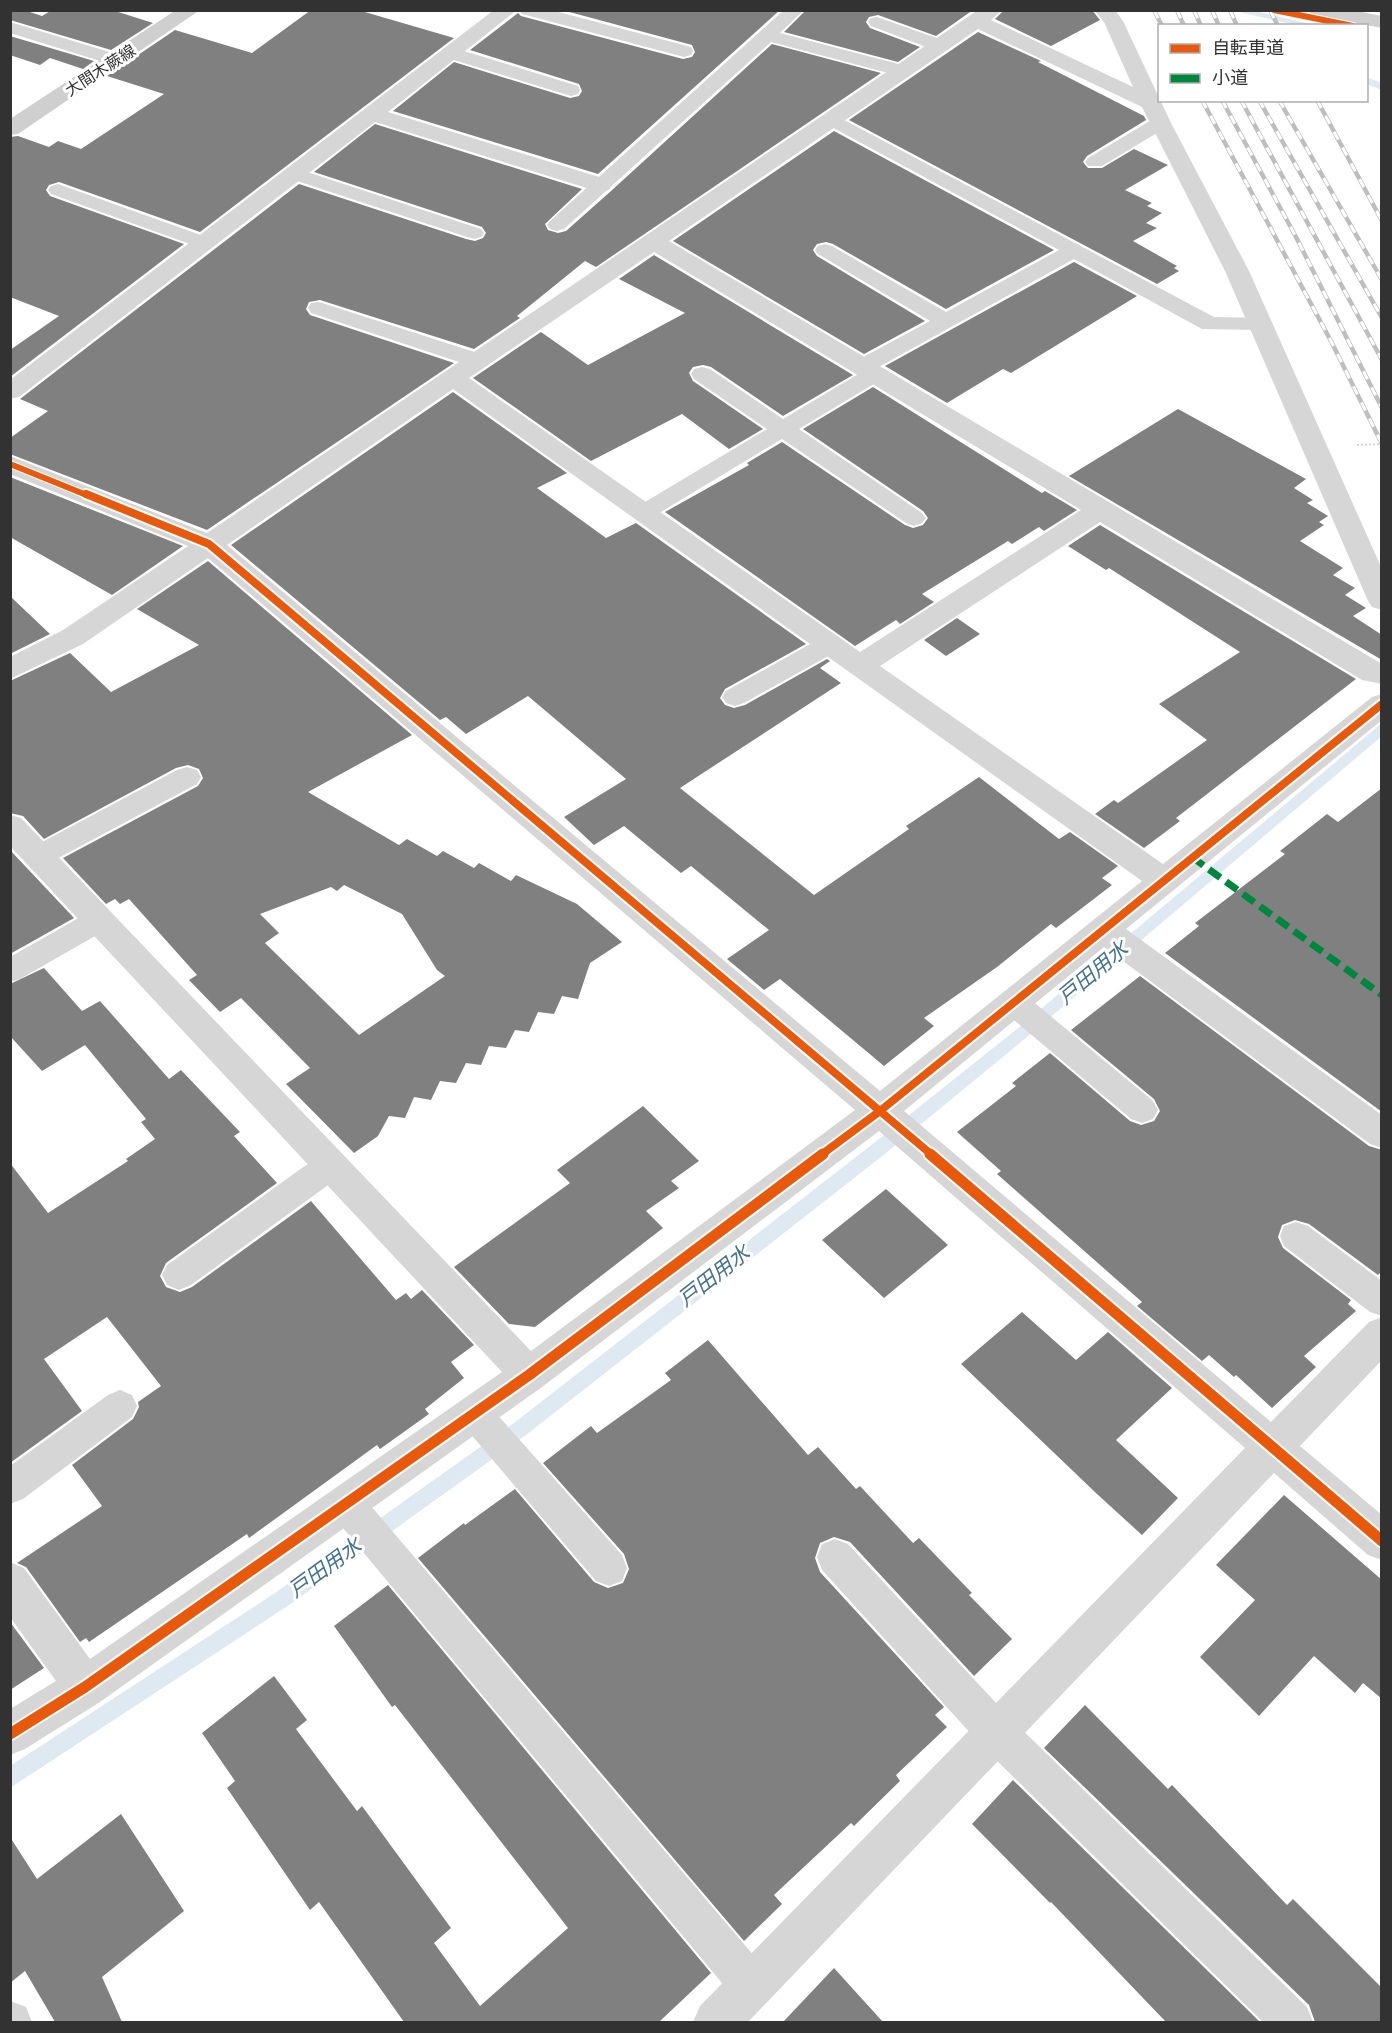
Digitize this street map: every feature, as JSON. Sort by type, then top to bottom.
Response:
[{"type":"main road","name":"大間木蕨線","points":[[10,129],[190,10]]},
{"type":"main road","points":[[1317,10],[1382,22]]},
{"type":"street","points":[[10,392],[507,10]]},
{"type":"street","points":[[1104,10],[1113,21],[1157,114],[1237,271],[1382,601]]},
{"type":"street","points":[[10,669],[73,637],[986,14],[1157,114]]},
{"type":"street","points":[[372,114],[601,185]]},
{"type":"street","points":[[654,242],[1372,673],[1382,674]]},
{"type":"street","points":[[453,378],[1163,880]]},
{"type":"street","points":[[10,464],[209,544],[880,1111],[1382,1541]]},
{"type":"street","points":[[859,666],[1100,510]]},
{"type":"street","points":[[10,1734],[85,1687],[529,1375],[880,1111],[1382,704]]},
{"type":"street","points":[[10,826],[529,1375]]},
{"type":"street","points":[[1102,929],[1382,1134]]},
{"type":"street","points":[[716,2022],[1382,1334]]},
{"type":"street","points":[[10,1582],[85,1687]]},
{"type":"lane","points":[[528,10],[684,51]]},
{"type":"lane","points":[[557,225],[795,10]]},
{"type":"lane","points":[[877,22],[941,46]]},
{"type":"lane","points":[[10,27],[116,60]]},
{"type":"lane","points":[[767,35],[903,71]]},
{"type":"lane","points":[[452,53],[571,90]]},
{"type":"lane","points":[[1095,162],[1157,114]]},
{"type":"lane","points":[[833,120],[1210,324],[1260,323]]},
{"type":"lane","points":[[295,174],[474,233]]},
{"type":"lane","points":[[58,190],[205,243]]},
{"type":"lane","points":[[825,250],[946,321]]},
{"type":"lane","points":[[643,513],[783,429],[868,370],[946,321],[1073,251]]},
{"type":"lane","points":[[319,308],[479,361]]},
{"type":"lane","points":[[702,374],[914,518]]},
{"type":"lane","points":[[735,697],[830,644]]},
{"type":"lane","points":[[39,856],[187,777]]},
{"type":"lane","points":[[10,971],[99,920]]},
{"type":"lane","points":[[1013,1002],[1142,1110]]},
{"type":"lane","points":[[179,1275],[331,1165]]},
{"type":"lane","points":[[1296,1236],[1382,1301]]},
{"type":"lane","points":[[10,1487],[120,1406]]},
{"type":"lane","points":[[474,1413],[609,1568]]},
{"type":"lane","points":[[345,1504],[752,1986]]},
{"type":"lane","points":[[836,1557],[996,1733],[1292,2022]]},
{"type":"building","points":[[10,10],[24,10],[42,16],[52,10],[112,10],[153,23],[111,50],[10,20]]},
{"type":"building","points":[[311,10],[358,10],[454,38],[200,232],[59,182],[49,185],[46,190],[50,196],[184,244],[10,377],[10,350],[59,316],[10,297],[10,137],[18,136],[49,147],[58,141],[81,149],[164,94],[107,76],[175,30],[252,53]]},
{"type":"building","points":[[562,10],[780,10],[598,174],[393,111],[454,62],[570,98],[579,96],[582,91],[579,84],[470,50],[518,13],[521,16],[683,59],[692,57],[695,52],[692,45]]},
{"type":"building","points":[[806,10],[973,10],[936,36],[878,15],[869,17],[866,22],[870,28],[920,47],[898,62],[784,32]]},
{"type":"building","points":[[1004,10],[1092,10],[1100,20],[1051,46],[995,19]]},
{"type":"building","points":[[978,32],[1041,61],[1038,62],[1144,116],[1146,120],[1087,156],[1083,162],[1088,168],[1102,168],[1134,149],[1168,165],[1125,190],[1152,203],[1147,206],[1162,213],[1146,223],[1157,228],[1133,241],[1177,266],[1174,268],[1179,271],[1157,284],[849,120]]},
{"type":"building","points":[[10,36],[94,61],[83,69],[50,58],[40,65],[10,55]]},
{"type":"building","points":[[772,44],[881,73],[596,267],[585,261],[517,316],[520,318],[474,349],[320,300],[309,302],[306,309],[310,315],[454,363],[207,530],[10,454],[10,438],[48,411],[20,399],[299,184],[466,239],[475,241],[483,238],[486,233],[482,227],[314,172],[375,124],[582,189],[545,224],[548,230],[558,233],[566,231]]},
{"type":"building","points":[[834,131],[1054,250],[946,309],[833,244],[826,242],[817,244],[813,250],[817,256],[925,321],[864,354],[673,241]]},
{"type":"building","points":[[654,255],[853,375],[783,416],[711,367],[703,365],[693,367],[689,373],[693,381],[763,429],[729,449],[682,414],[591,461],[473,378],[541,332],[588,365],[685,313],[619,279]]},
{"type":"building","points":[[1074,262],[1137,296],[1011,373],[1003,369],[947,403],[885,366]]},
{"type":"building","points":[[873,387],[1042,493],[1045,491],[1077,510],[1044,531],[1039,527],[1012,544],[1008,541],[922,594],[934,602],[900,624],[896,620],[855,646],[665,512],[749,465],[747,463],[782,442],[905,525],[913,528],[923,525],[928,518],[923,511],[803,429]]},
{"type":"building","points":[[453,392],[567,473],[537,488],[606,538],[636,523],[806,644],[725,689],[720,698],[725,705],[734,708],[745,705],[827,659],[830,661],[820,668],[841,683],[680,788],[814,895],[909,829],[906,826],[979,777],[1059,839],[1070,832],[1118,866],[1102,878],[1112,885],[1056,928],[1051,924],[997,967],[924,1018],[934,1026],[884,1066],[780,979],[764,990],[727,959],[769,930],[691,866],[681,873],[624,826],[594,845],[564,817],[626,779],[528,696],[466,734],[446,717],[440,720],[231,545]]},
{"type":"building","points":[[1178,409],[1306,479],[1294,488],[1313,500],[1307,503],[1328,516],[1319,522],[1324,525],[1300,541],[1343,568],[1333,575],[1355,588],[1345,595],[1366,608],[1353,616],[1382,635],[1382,660],[1069,476]]},
{"type":"building","points":[[10,477],[183,546],[112,595],[10,537]]},
{"type":"building","points":[[1100,525],[1356,679],[1176,818],[1180,821],[1144,848],[1095,814],[1114,800],[1118,803],[1207,740],[1159,704],[1240,652],[1109,568],[1106,570],[1068,546]]},
{"type":"building","points":[[208,561],[412,735],[308,792],[399,845],[407,839],[437,856],[443,851],[474,868],[479,863],[511,881],[516,875],[577,904],[622,942],[590,963],[578,999],[562,996],[554,1014],[538,1012],[529,1032],[515,1030],[506,1048],[489,1046],[481,1065],[466,1063],[456,1083],[440,1081],[431,1100],[414,1097],[405,1118],[389,1116],[378,1136],[354,1153],[286,1084],[310,1068],[241,998],[220,1012],[189,980],[197,975],[129,899],[120,904],[115,899],[106,904],[63,858],[198,786],[203,778],[199,769],[188,765],[176,768],[44,839],[23,816],[10,813],[10,681],[70,653],[111,692],[199,645],[137,609]],"holes":[[[344,885],[402,914],[437,970],[445,976],[359,1035],[265,943],[279,933],[260,914],[331,887],[337,891]]]},
{"type":"building","points":[[10,596],[50,634],[10,654]]},
{"type":"building","points":[[957,618],[980,634],[946,656],[924,640]]},
{"type":"building","points":[[1382,788],[1382,1112],[1165,953],[1199,926],[1195,923],[1285,854],[1280,851],[1327,814],[1338,822]]},
{"type":"building","points":[[10,850],[74,918],[10,954]]},
{"type":"building","points":[[44,968],[82,1011],[100,1001],[169,1079],[181,1070],[240,1132],[234,1136],[277,1183],[166,1263],[160,1276],[166,1287],[180,1292],[192,1287],[311,1201],[396,1300],[406,1293],[411,1299],[422,1290],[474,1345],[451,1362],[464,1378],[425,1409],[429,1414],[380,1449],[377,1445],[249,1538],[247,1534],[89,1642],[86,1638],[80,1642],[26,1567],[17,1563],[102,1506],[72,1465],[133,1419],[139,1407],[138,1402],[161,1386],[107,1317],[44,1359],[82,1411],[10,1463],[10,1163],[48,1213],[128,1161],[126,1159],[155,1139],[141,1122],[146,1119],[85,1045],[42,1071],[10,1036],[10,984]]},
{"type":"building","points":[[1140,976],[1369,1146],[1382,1150],[1382,1271],[1378,1275],[1309,1224],[1295,1220],[1282,1225],[1278,1237],[1283,1248],[1351,1300],[1348,1304],[1356,1311],[1304,1356],[1316,1367],[1272,1408],[1236,1375],[1234,1377],[1209,1355],[1202,1361],[1137,1306],[1142,1302],[997,1174],[1001,1171],[957,1132],[1016,1086],[1012,1083],[1050,1053],[1130,1121],[1141,1125],[1154,1121],[1160,1111],[1154,1099],[1071,1030]]},
{"type":"building","points":[[643,1106],[699,1161],[671,1181],[679,1188],[646,1211],[663,1228],[535,1327],[509,1324],[454,1267],[570,1183],[557,1170]]},
{"type":"building","points":[[886,1189],[948,1245],[884,1298],[822,1240]]},
{"type":"building","points":[[1022,1312],[1076,1360],[1108,1332],[1172,1388],[1116,1440],[1178,1498],[1142,1535],[961,1364]]},
{"type":"building","points":[[708,1340],[808,1455],[818,1447],[856,1489],[860,1486],[913,1543],[919,1538],[972,1593],[969,1595],[1012,1639],[974,1676],[850,1542],[834,1537],[820,1543],[815,1558],[820,1572],[944,1707],[935,1715],[947,1727],[896,1775],[900,1781],[854,1826],[851,1823],[774,1895],[782,1904],[744,1941],[418,1558],[464,1523],[465,1525],[515,1489],[594,1582],[608,1588],[623,1583],[629,1569],[624,1554],[543,1463],[591,1426],[597,1433],[671,1380],[665,1373]]},
{"type":"building","points":[[1284,1495],[1382,1580],[1382,1699],[1363,1683],[1355,1693],[1314,1656],[1259,1716],[1200,1657],[1255,1600],[1216,1565]]},
{"type":"building","points":[[388,1585],[711,1973],[659,2022],[404,2022],[319,1902],[310,1910],[227,1788],[235,1781],[202,1733],[274,1676],[307,1720],[296,1729],[357,1811],[362,1806],[451,1928],[434,1943],[480,2006],[568,1928],[395,1705],[392,1707],[334,1626]]},
{"type":"building","points":[[10,1622],[44,1668],[10,1690]]},
{"type":"building","points":[[1085,1705],[1168,1789],[1172,1785],[1287,1905],[1293,1899],[1382,1988],[1382,2022],[1315,2022],[1309,2005],[1044,1748]]},
{"type":"building","points":[[1013,1780],[1260,2022],[1166,2022],[1051,1902],[972,1824]]},
{"type":"building","points":[[121,1814],[184,1911],[102,1977],[122,2022],[55,2022],[25,1971],[10,1983],[10,1837],[37,1879]]},
{"type":"building","points":[[834,1968],[883,2022],[783,2022]]},
{"type":"waterway","points":[[1235,10],[1305,24]]},
{"type":"waterway","points":[[1368,81],[1382,87]]},
{"type":"waterway","name":"戸田用水","points":[[10,1778],[282,1599],[520,1429],[880,1148],[1022,1033],[1382,728]]},
{"type":"railway","points":[[1154,10],[1161,24]]},
{"type":"railway","points":[[1177,10],[1183,24]]},
{"type":"railway","points":[[1194,10],[1200,24]]},
{"type":"railway","points":[[1212,10],[1218,24]]},
{"type":"railway","points":[[1230,10],[1236,24]]},
{"type":"railway","points":[[1270,10],[1277,24]]},
{"type":"railway","points":[[1203,102],[1332,343],[1382,444]]},
{"type":"railway","points":[[1223,102],[1296,237],[1382,408]]},
{"type":"railway","points":[[1242,102],[1382,360]]},
{"type":"railway","points":[[1260,102],[1382,318]]},
{"type":"railway","points":[[1280,102],[1382,280]]},
{"type":"railway","points":[[1318,102],[1382,221]]},
{"type":"marked path","points":[[1192,857],[1382,995]]},
{"type":"cycle path","points":[[1274,10],[1343,24]]},
{"type":"cycle path","points":[[10,464],[209,544],[880,1111],[1382,1541]]},
{"type":"cycle path","points":[[10,1734],[85,1687],[529,1375],[880,1111],[1382,704]]}]
